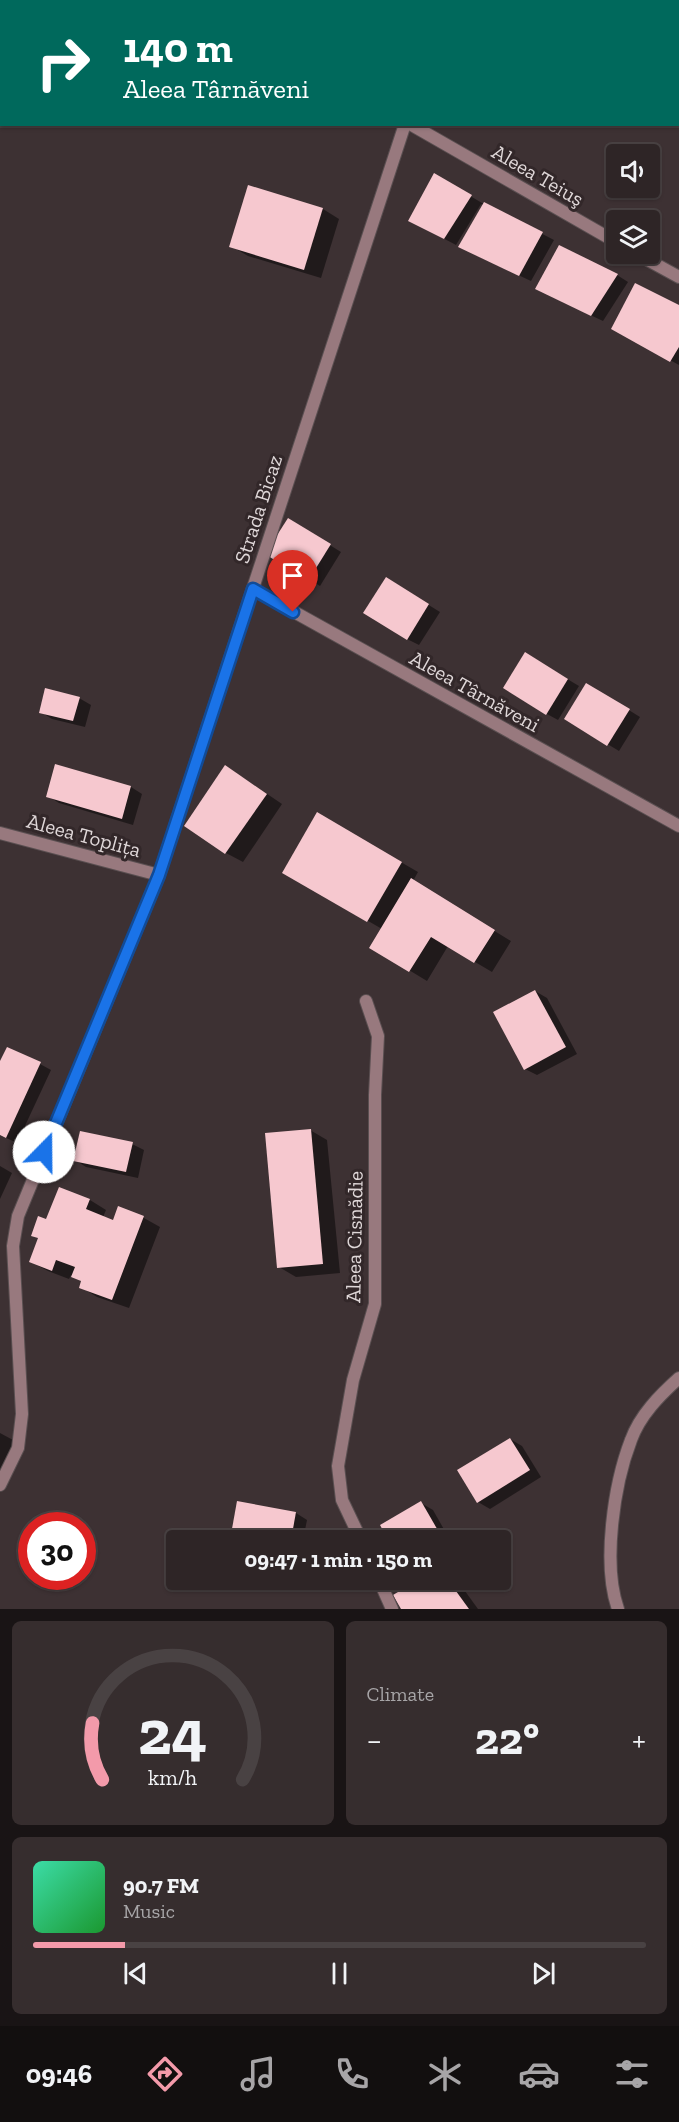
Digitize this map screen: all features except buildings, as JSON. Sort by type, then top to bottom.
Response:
[{"type":"street","name":"Strada Bicaz","points":[[0,1485],[18,1448],[22,1414],[12,1246],[18,1216],[159,875],[404,126]]},
{"type":"street","name":"Aleea Teiuş","points":[[413,126],[606,236]]},
{"type":"street","points":[[656,264],[679,277]]},
{"type":"street","name":"Aleea Târnăveni","points":[[253,589],[679,826]]},
{"type":"street","name":"Aleea Toplița","points":[[0,833],[159,875]]},
{"type":"street","name":"Aleea Cisnădie","points":[[356,1530],[342,1500],[338,1466],[353,1380],[375,1304],[375,1107],[378,1036],[366,1001]]},
{"type":"street","points":[[618,1609],[612,1581],[611,1541],[616,1493],[631,1438],[656,1399],[679,1378]]},
{"type":"street","points":[[383,1590],[392,1609]]},
{"type":"route","points":[[44,1152],[159,875],[253,589],[293,612]]}]
